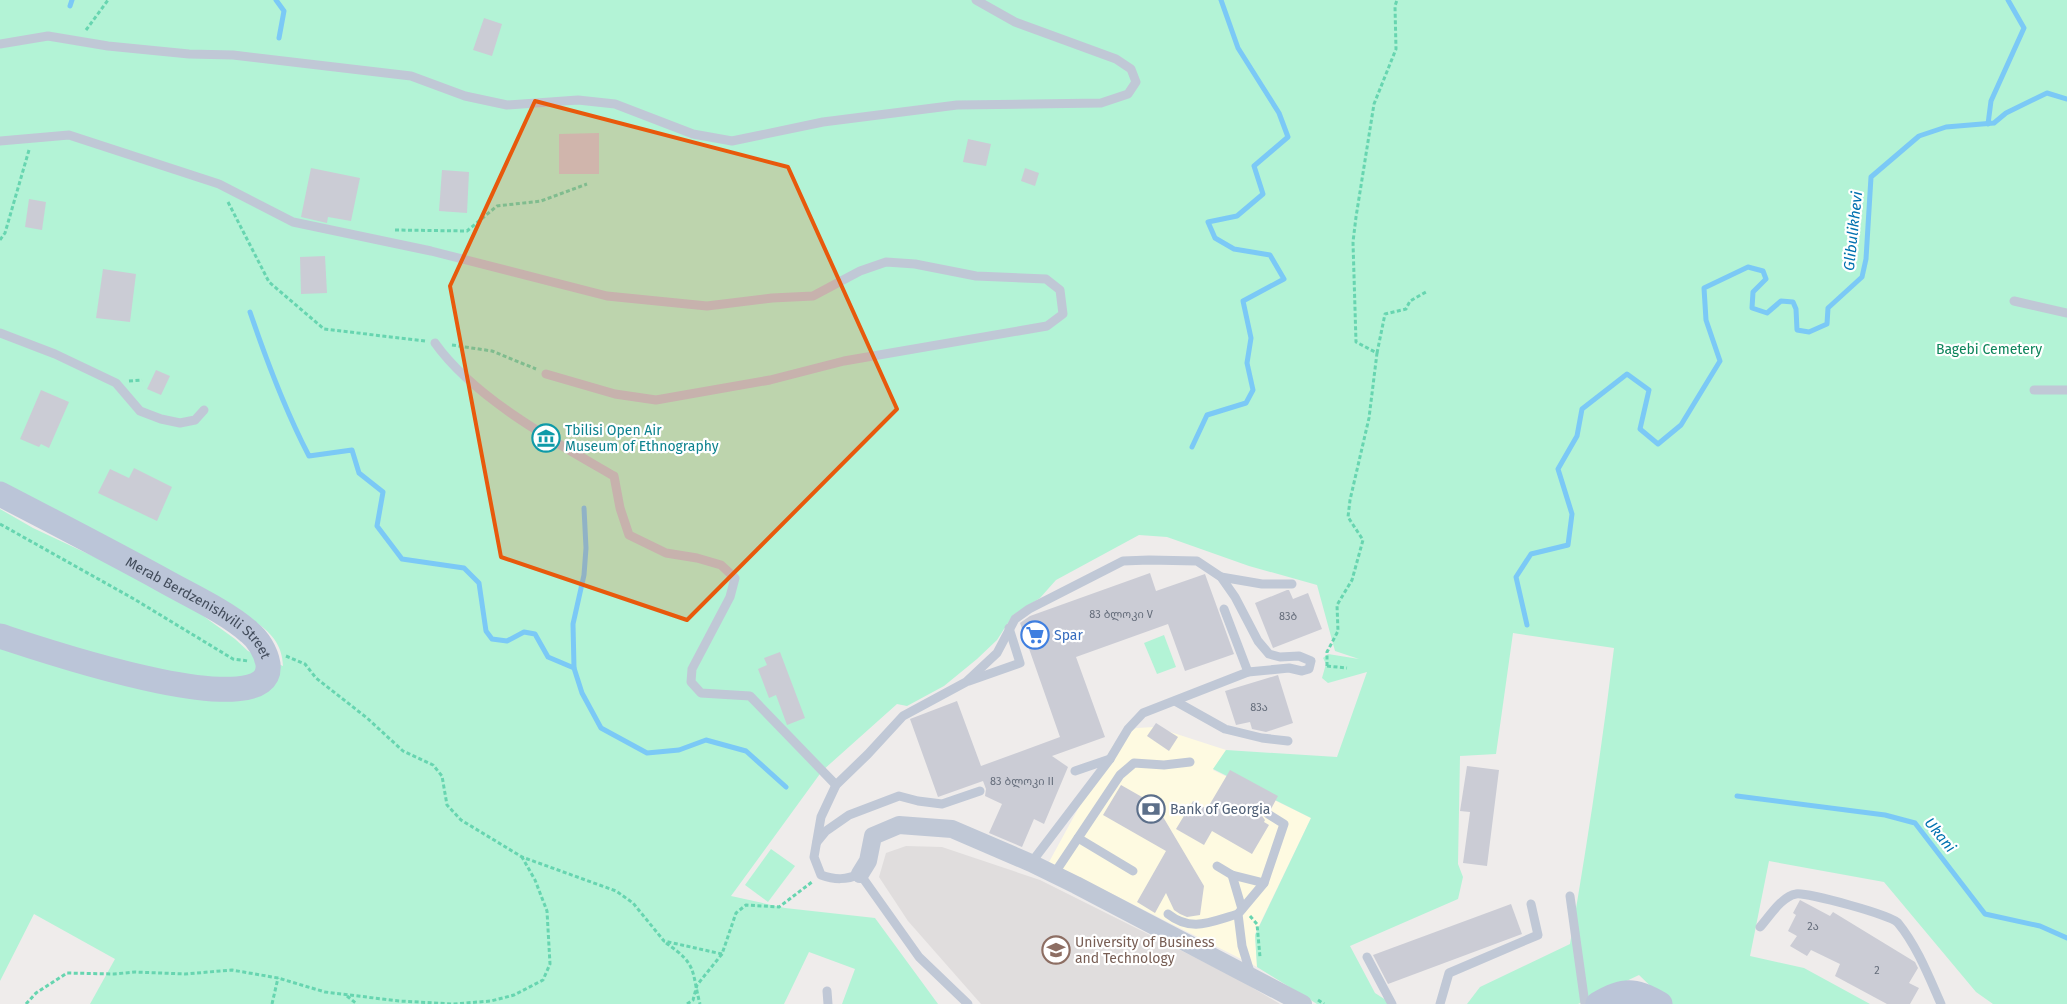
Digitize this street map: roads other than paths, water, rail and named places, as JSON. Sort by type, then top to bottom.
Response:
[{"type":"street","name":"Merab Berdzenishvili Street","points":[[0,494],[72,531],[250,632],[264,650],[268,667],[264,677],[257,683],[245,688],[196,687],[162,682],[119,672],[0,636]]},
{"type":"street","points":[[860,874],[868,861],[874,836],[900,825],[952,829],[1054,874],[1303,1004]]},
{"type":"street","points":[[1598,1004],[1614,994],[1623,992],[1643,1001]]},
{"type":"lane","points":[[0,44],[48,36],[108,46],[189,54],[233,55],[411,76],[464,96],[507,105],[578,100],[615,104],[693,134],[732,141],[823,122],[957,105],[1100,103],[1128,94],[1136,82],[1131,68],[1116,59],[1015,22],[976,0]]},
{"type":"lane","points":[[0,141],[69,135],[219,184],[293,222],[432,251],[607,296],[707,306],[813,296],[860,271],[886,262],[915,264],[976,276],[1046,279],[1060,290],[1063,314],[1047,326],[844,361],[770,380],[656,400],[615,394],[546,374]]},
{"type":"lane","points":[[2014,301],[2067,313]]},
{"type":"lane","points":[[0,333],[55,354],[116,383],[140,411],[160,419],[180,423],[195,420],[204,410]]},
{"type":"lane","points":[[435,343],[447,359],[466,377],[508,410],[557,443],[614,476],[620,508],[629,535],[666,553],[697,558],[721,565],[735,578],[730,597],[692,669],[691,682],[701,693],[750,696],[836,785]]},
{"type":"lane","points":[[2034,390],[2067,390]]},
{"type":"lane","points":[[966,682],[997,653],[1015,619],[1029,609],[1123,561],[1197,561],[1221,577],[1235,597],[1262,648],[1274,656],[1305,657],[1311,661],[1312,665],[1302,671],[1289,668],[1248,672],[1144,713],[1128,729],[1110,759],[1031,863]]},
{"type":"lane","points":[[1221,577],[1262,584],[1292,584]]},
{"type":"lane","points":[[1224,609],[1248,672]]},
{"type":"lane","points":[[968,1004],[919,957],[860,874],[848,879],[830,878],[821,875],[814,857],[821,817],[836,785],[903,716],[966,682],[1020,664],[1009,628]]},
{"type":"lane","points":[[1175,701],[1225,729],[1262,738],[1288,741]]},
{"type":"lane","points":[[1075,771],[1110,759]]},
{"type":"lane","points":[[1054,874],[1120,775],[1134,763],[1164,765],[1190,762]]},
{"type":"lane","points":[[816,843],[826,831],[848,815],[899,796],[942,804],[980,791]]},
{"type":"lane","points":[[1168,914],[1176,920],[1194,926],[1240,911],[1264,883],[1284,824],[1268,814]]},
{"type":"lane","points":[[1078,838],[1133,872]]},
{"type":"lane","points":[[1217,866],[1232,875],[1264,883]]},
{"type":"lane","points":[[1232,875],[1240,911],[1242,946],[1251,976]]},
{"type":"lane","points":[[1760,927],[1785,899],[1796,893],[1876,912],[1897,921],[1924,966],[1941,1004]]},
{"type":"lane","points":[[1570,896],[1585,1004]]},
{"type":"lane","points":[[1440,1004],[1449,973],[1538,935],[1530,904]]},
{"type":"lane","points":[[1367,957],[1392,1004]]},
{"type":"lane","points":[[827,991],[828,1004]]},
{"type":"waterway","points":[[70,6],[72,0]]},
{"type":"waterway","points":[[276,0],[284,11],[279,38]]},
{"type":"waterway","points":[[1192,447],[1207,415],[1246,403],[1253,390],[1247,363],[1251,338],[1243,301],[1284,279],[1270,255],[1234,249],[1215,238],[1208,222],[1237,216],[1263,194],[1254,166],[1288,137],[1279,113],[1238,48],[1221,0]]},
{"type":"waterway","points":[[1988,124],[1991,101],[2024,28],[2008,0]]},
{"type":"waterway","name":"Glibulikhevi","points":[[1527,625],[1516,577],[1531,554],[1568,545],[1572,514],[1558,469],[1577,436],[1582,409],[1627,374],[1649,390],[1640,429],[1658,444],[1681,425],[1720,361],[1706,320],[1704,288],[1748,267],[1763,271],[1766,279],[1753,292],[1752,308],[1767,313],[1781,301],[1793,302],[1796,309],[1797,330],[1809,332],[1827,324],[1828,308],[1862,277],[1866,259],[1871,177],[1919,136],[1946,127],[1994,123],[2006,113],[2047,93],[2067,99]]},
{"type":"waterway","points":[[250,312],[277,386],[309,456],[352,450],[359,473],[383,492],[377,526],[402,559],[464,568],[479,583],[486,631],[492,639],[507,641],[524,632],[535,634],[548,657],[574,668],[582,693],[601,728],[647,753],[679,750],[706,740],[746,751],[786,787]]},
{"type":"waterway","points":[[574,668],[573,624],[584,575],[586,548],[584,508]]},
{"type":"waterway","name":"Ukani","points":[[1737,796],[1885,815],[1915,823],[1985,914],[2040,926],[2067,938]]},
{"type":"place","name":"Tbilisi Open Air Museum of Ethnography","points":[[546,438]]},
{"type":"place","name":"Spar","points":[[1035,635]]},
{"type":"place","name":"Bank of Georgia","points":[[1151,809]]},
{"type":"place","name":"University of Business and Technology","points":[[1056,950]]},
{"type":"park label","name":"Bagebi Cemetery","points":[[1989,349]]}]
